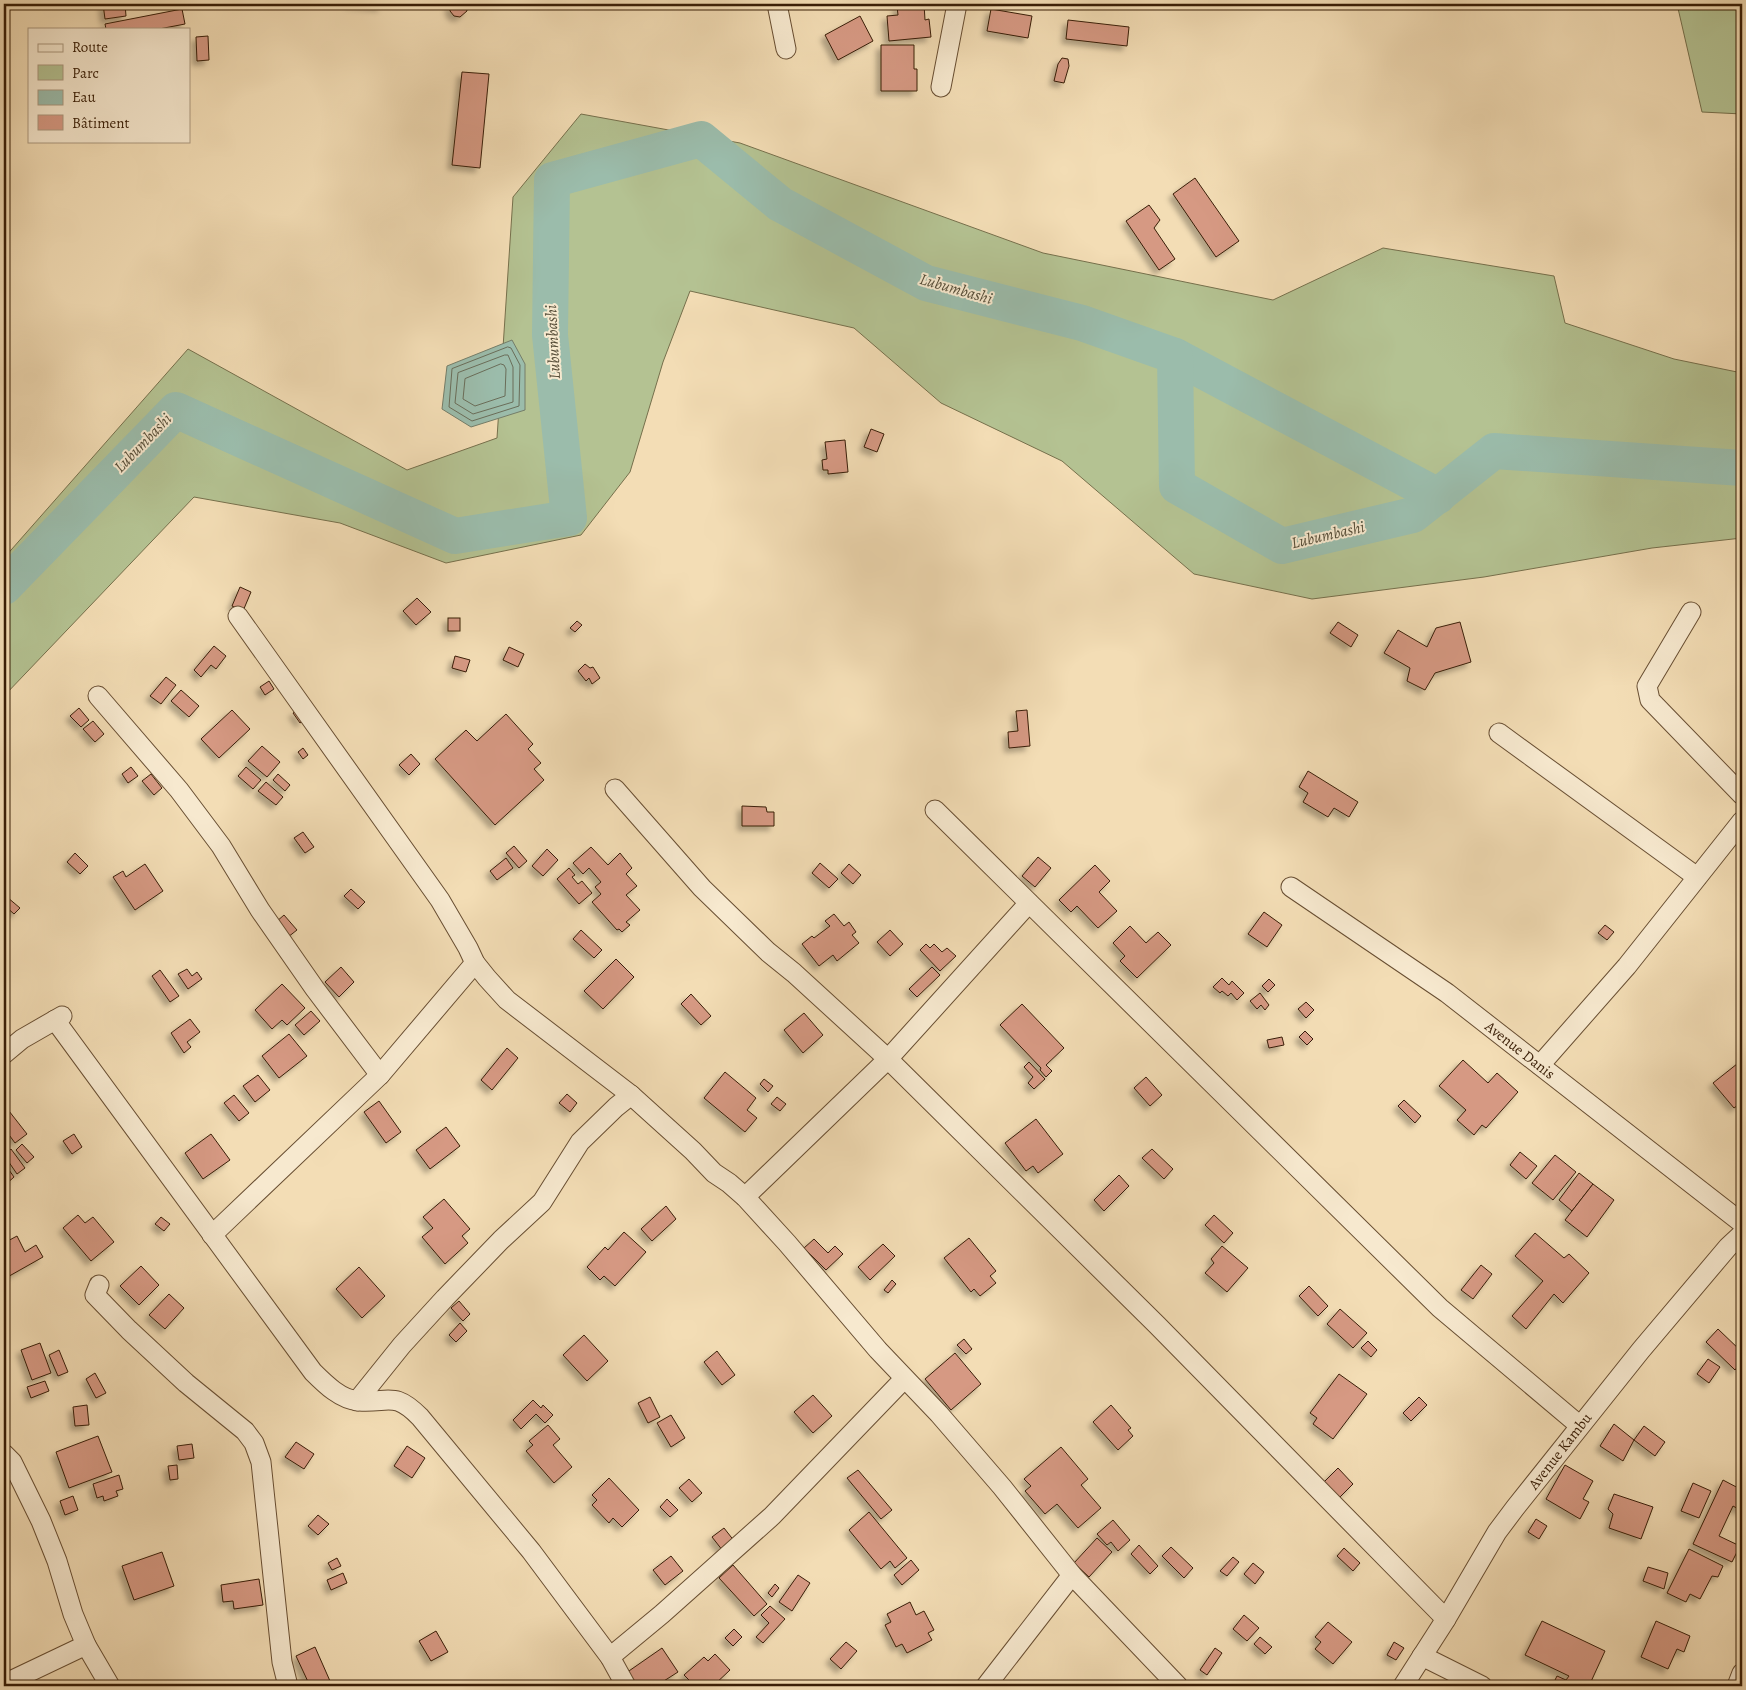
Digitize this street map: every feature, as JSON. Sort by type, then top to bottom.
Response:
[{"type":"street","points":[[777,4],[786,49]]},
{"type":"street","points":[[941,87],[957,4]]},
{"type":"street","points":[[1692,612],[1647,686],[1650,700],[1742,795]]},
{"type":"street","points":[[238,616],[440,900],[475,963],[486,978],[508,1000],[631,1095],[693,1150],[714,1173],[745,1197],[904,1379],[939,1414],[1002,1487],[1072,1575],[1178,1686]]},
{"type":"street","points":[[98,696],[179,790],[221,846],[265,918],[315,989],[380,1075]]},
{"type":"street","points":[[1499,733],[1697,877]]},
{"type":"street","points":[[615,788],[702,888],[768,952],[794,973],[888,1059],[1157,1325],[1446,1618]]},
{"type":"street","points":[[934,810],[1440,1308],[1579,1426]]},
{"type":"street","points":[[1540,1065],[1626,966],[1742,821]]},
{"type":"street","name":"Avenue Danis","points":[[1291,887],[1446,993],[1742,1223]]},
{"type":"street","points":[[745,1197],[888,1059],[1029,903]]},
{"type":"street","points":[[212,1235],[380,1075],[475,963]]},
{"type":"street","points":[[4,1054],[22,1039],[59,1018],[212,1235],[313,1372],[330,1388],[342,1395],[357,1401],[400,1401],[409,1406],[420,1417],[531,1551],[610,1657],[626,1686]]},
{"type":"street","points":[[357,1401],[402,1345],[501,1240],[542,1202],[580,1142],[631,1095]]},
{"type":"street","name":"Avenue Kambu","points":[[1403,1686],[1497,1532],[1579,1426],[1702,1277],[1742,1234]]},
{"type":"street","points":[[100,1285],[95,1295],[115,1316],[186,1383],[245,1431],[254,1442],[261,1462],[282,1662],[288,1686]]},
{"type":"street","points":[[610,1657],[662,1614],[772,1516],[904,1379]]},
{"type":"street","points":[[4,1454],[12,1462],[41,1521],[57,1561],[73,1614],[86,1645],[110,1686]]},
{"type":"street","points":[[986,1686],[1072,1575]]},
{"type":"street","points":[[4,1684],[86,1645]]},
{"type":"street","points":[[1422,1656],[1482,1686]]},
{"type":"street","points":[[1737,1686],[1742,1673]]},
{"type":"green space","points":[[1677,4],[1742,4],[1742,114],[1702,112]]},
{"type":"green space","points":[[581,114],[740,143],[1043,253],[1273,300],[1383,248],[1554,276],[1565,323],[1674,359],[1742,373],[1742,538],[1652,548],[1484,577],[1312,599],[1194,574],[1062,461],[941,403],[854,328],[690,291],[663,362],[630,472],[581,535],[446,563],[340,523],[194,497],[4,696],[4,558],[188,349],[407,470],[497,438],[513,197]]},
{"type":"water","points":[[512,340],[525,364],[525,410],[471,427],[442,409],[447,366]]},
{"type":"building","points":[[103,4],[125,4],[126,16],[105,19]]},
{"type":"building","points":[[350,4],[382,4],[382,7]]},
{"type":"building","points":[[450,4],[466,4],[467,11],[460,17],[454,16],[450,11]]},
{"type":"building","points":[[924,4],[925,20],[929,19],[931,37],[889,41],[887,16],[898,15],[897,6]]},
{"type":"building","points":[[182,9],[185,24],[164,28],[106,28],[105,24]]},
{"type":"building","points":[[991,9],[1032,16],[1028,38],[987,31]]},
{"type":"building","points":[[860,16],[873,41],[838,60],[825,35]]},
{"type":"building","points":[[1068,20],[1129,27],[1127,46],[1066,39]]},
{"type":"building","points":[[208,36],[209,60],[197,61],[196,37]]},
{"type":"building","points":[[881,45],[914,45],[914,69],[917,69],[917,91],[881,91]]},
{"type":"building","points":[[1062,58],[1068,59],[1069,66],[1064,83],[1054,81],[1058,64]]},
{"type":"building","points":[[462,72],[489,74],[480,168],[452,165]]},
{"type":"building","points":[[1195,178],[1239,241],[1216,257],[1173,194]]},
{"type":"building","points":[[1149,205],[1160,220],[1154,228],[1175,259],[1159,270],[1126,221]]},
{"type":"building","points":[[871,429],[884,434],[877,452],[864,447]]},
{"type":"building","points":[[845,440],[848,472],[828,474],[828,470],[823,470],[822,460],[827,459],[825,442]]},
{"type":"building","points":[[240,587],[251,592],[243,611],[232,606]]},
{"type":"building","points":[[417,598],[431,612],[416,625],[403,611]]},
{"type":"building","points":[[448,618],[460,618],[460,631],[448,631]]},
{"type":"building","points":[[577,621],[582,625],[575,632],[570,628]]},
{"type":"building","points":[[1338,622],[1358,635],[1351,647],[1330,633]]},
{"type":"building","points":[[1460,622],[1471,662],[1435,673],[1425,690],[1407,681],[1410,668],[1384,653],[1398,630],[1427,647],[1436,628]]},
{"type":"building","points":[[214,646],[226,656],[216,669],[211,665],[201,677],[194,670]]},
{"type":"building","points":[[509,647],[524,654],[518,667],[503,660]]},
{"type":"building","points":[[455,656],[470,660],[466,672],[452,668]]},
{"type":"building","points":[[585,664],[590,668],[593,667],[600,678],[592,684],[589,678],[586,681],[578,671]]},
{"type":"building","points":[[166,677],[176,685],[161,704],[150,696]]},
{"type":"building","points":[[269,681],[274,689],[265,695],[260,687]]},
{"type":"building","points":[[181,690],[199,706],[189,717],[171,701]]},
{"type":"building","points":[[79,708],[89,720],[81,727],[70,716]]},
{"type":"building","points":[[232,710],[250,729],[219,758],[201,739]]},
{"type":"building","points":[[298,710],[304,720],[300,723],[293,713]]},
{"type":"building","points":[[1027,710],[1030,746],[1009,748],[1008,732],[1018,731],[1016,711]]},
{"type":"building","points":[[506,714],[533,744],[528,749],[541,763],[534,769],[544,780],[495,825],[435,759],[466,730],[477,741]]},
{"type":"building","points":[[93,721],[104,734],[95,742],[83,729]]},
{"type":"building","points":[[262,746],[280,762],[267,777],[248,761]]},
{"type":"building","points":[[303,748],[308,755],[303,759],[298,752]]},
{"type":"building","points":[[411,754],[420,764],[409,775],[399,765]]},
{"type":"building","points":[[131,767],[138,776],[128,783],[122,774]]},
{"type":"building","points":[[246,767],[261,780],[253,789],[238,776]]},
{"type":"building","points":[[1308,771],[1358,802],[1349,817],[1334,808],[1328,817],[1303,802],[1308,793],[1299,787]]},
{"type":"building","points":[[151,774],[162,788],[154,795],[142,781]]},
{"type":"building","points":[[278,774],[290,785],[285,791],[273,780]]},
{"type":"building","points":[[266,782],[283,797],[276,805],[258,791]]},
{"type":"building","points":[[742,806],[766,807],[767,812],[774,812],[774,826],[742,826]]},
{"type":"building","points":[[303,832],[314,847],[305,853],[294,838]]},
{"type":"building","points":[[514,846],[527,861],[519,868],[506,853]]},
{"type":"building","points":[[591,847],[608,865],[620,853],[632,868],[626,874],[637,886],[626,895],[640,910],[626,922],[630,925],[622,932],[619,929],[617,930],[592,902],[601,894],[595,887],[601,882],[589,868],[583,874],[573,863]]},
{"type":"building","points":[[547,849],[558,860],[543,876],[532,866]]},
{"type":"building","points":[[75,853],[88,866],[80,874],[67,862]]},
{"type":"building","points":[[1038,857],[1051,868],[1035,887],[1022,876]]},
{"type":"building","points":[[506,858],[513,868],[497,880],[490,871]]},
{"type":"building","points":[[820,863],[838,879],[829,888],[812,873]]},
{"type":"building","points":[[145,864],[163,891],[135,910],[113,877],[123,871],[126,877]]},
{"type":"building","points":[[849,864],[861,875],[853,884],[841,873]]},
{"type":"building","points":[[1095,865],[1110,881],[1099,892],[1117,911],[1098,928],[1077,906],[1071,912],[1059,900]]},
{"type":"building","points":[[569,868],[575,875],[572,877],[578,884],[582,881],[592,893],[579,904],[557,879]]},
{"type":"building","points":[[351,889],[365,902],[358,909],[344,896]]},
{"type":"building","points":[[7,897],[20,908],[14,914],[4,905]]},
{"type":"building","points":[[1264,912],[1282,925],[1267,947],[1248,934]]},
{"type":"building","points":[[834,914],[844,926],[849,922],[856,932],[852,935],[859,943],[837,961],[833,955],[819,966],[802,944],[830,926],[825,921]]},
{"type":"building","points":[[284,915],[297,930],[288,937],[276,922]]},
{"type":"building","points":[[1605,925],[1614,932],[1607,940],[1598,933]]},
{"type":"building","points":[[1130,926],[1146,943],[1158,932],[1171,945],[1137,978],[1120,961],[1125,956],[1113,943]]},
{"type":"building","points":[[581,930],[602,950],[594,958],[573,939]]},
{"type":"building","points":[[890,930],[903,944],[890,956],[877,942]]},
{"type":"building","points":[[926,944],[930,948],[934,944],[942,952],[947,948],[956,956],[940,971],[920,950]]},
{"type":"building","points":[[616,959],[634,977],[603,1009],[584,991]]},
{"type":"building","points":[[341,967],[354,982],[339,997],[325,982]]},
{"type":"building","points":[[932,967],[940,975],[917,997],[909,989]]},
{"type":"building","points":[[187,969],[192,976],[197,972],[202,979],[188,989],[178,974]]},
{"type":"building","points":[[160,970],[179,996],[170,1002],[152,976]]},
{"type":"building","points":[[1222,978],[1229,985],[1232,981],[1244,993],[1237,1000],[1231,993],[1228,996],[1222,991],[1220,993],[1213,987]]},
{"type":"building","points":[[1269,979],[1275,985],[1268,992],[1262,986]]},
{"type":"building","points":[[282,984],[305,1008],[287,1025],[282,1020],[272,1029],[255,1010]]},
{"type":"building","points":[[1260,993],[1269,1005],[1265,1010],[1261,1005],[1257,1009],[1250,1001]]},
{"type":"building","points":[[691,994],[711,1016],[701,1025],[681,1004]]},
{"type":"building","points":[[1306,1002],[1314,1010],[1306,1018],[1298,1009]]},
{"type":"building","points":[[1022,1004],[1064,1048],[1046,1065],[1052,1071],[1046,1077],[1040,1070],[1041,1068],[1000,1025]]},
{"type":"building","points":[[311,1011],[320,1021],[304,1035],[295,1025]]},
{"type":"building","points":[[804,1013],[823,1035],[803,1053],[784,1030]]},
{"type":"building","points":[[190,1019],[200,1032],[187,1042],[191,1047],[184,1053],[171,1033]]},
{"type":"building","points":[[1305,1031],[1313,1039],[1307,1045],[1299,1037]]},
{"type":"building","points":[[289,1034],[307,1056],[279,1078],[262,1056]]},
{"type":"building","points":[[1282,1037],[1284,1045],[1269,1048],[1267,1040]]},
{"type":"building","points":[[507,1048],[518,1058],[492,1090],[481,1080]]},
{"type":"building","points":[[1463,1060],[1488,1083],[1497,1073],[1518,1092],[1486,1128],[1482,1125],[1474,1135],[1457,1120],[1466,1110],[1439,1086]]},
{"type":"building","points":[[1742,1060],[1742,1102],[1734,1108],[1713,1083]]},
{"type":"building","points":[[1029,1062],[1045,1079],[1034,1089],[1028,1083],[1033,1077],[1024,1067]]},
{"type":"building","points":[[725,1072],[756,1098],[747,1110],[757,1118],[745,1132],[704,1098]]},
{"type":"building","points":[[258,1075],[270,1090],[255,1102],[243,1086]]},
{"type":"building","points":[[1146,1077],[1162,1095],[1150,1106],[1134,1088]]},
{"type":"building","points":[[764,1079],[773,1086],[768,1092],[760,1084]]},
{"type":"building","points":[[567,1094],[577,1103],[570,1112],[559,1103]]},
{"type":"building","points":[[234,1095],[249,1113],[239,1121],[224,1103]]},
{"type":"building","points":[[777,1097],[786,1104],[780,1111],[771,1104]]},
{"type":"building","points":[[1404,1100],[1421,1116],[1415,1123],[1398,1106]]},
{"type":"building","points":[[379,1101],[401,1132],[386,1143],[364,1112]]},
{"type":"building","points":[[9,1111],[27,1134],[15,1143],[4,1128],[4,1115]]},
{"type":"building","points":[[1036,1119],[1063,1154],[1038,1173],[1033,1166],[1026,1171],[1005,1143]]},
{"type":"building","points":[[446,1127],[460,1146],[430,1169],[416,1150]]},
{"type":"building","points":[[74,1134],[82,1147],[72,1154],[63,1141]]},
{"type":"building","points":[[211,1134],[230,1160],[203,1179],[185,1153]]},
{"type":"building","points":[[22,1144],[34,1157],[27,1163],[16,1150]]},
{"type":"building","points":[[11,1149],[25,1168],[17,1174],[4,1155]]},
{"type":"building","points":[[1152,1149],[1173,1169],[1164,1179],[1142,1158]]},
{"type":"building","points":[[1520,1152],[1537,1166],[1526,1179],[1510,1165]]},
{"type":"building","points":[[1555,1155],[1576,1172],[1553,1200],[1532,1183]]},
{"type":"building","points":[[4,1163],[14,1177],[4,1186]]},
{"type":"building","points":[[1579,1173],[1593,1184],[1572,1211],[1559,1200]]},
{"type":"building","points":[[1119,1175],[1129,1186],[1104,1211],[1094,1200]]},
{"type":"building","points":[[1593,1184],[1614,1200],[1587,1237],[1565,1220]]},
{"type":"building","points":[[444,1199],[470,1229],[462,1236],[468,1243],[445,1264],[422,1237],[433,1228],[423,1217]]},
{"type":"building","points":[[666,1206],[676,1219],[652,1241],[641,1229]]},
{"type":"building","points":[[78,1215],[85,1223],[93,1217],[114,1242],[91,1261],[63,1228]]},
{"type":"building","points":[[1214,1215],[1233,1233],[1224,1243],[1205,1225]]},
{"type":"building","points":[[161,1217],[170,1224],[164,1231],[155,1224]]},
{"type":"building","points":[[624,1232],[646,1252],[615,1286],[604,1276],[600,1280],[587,1267],[605,1247],[608,1250]]},
{"type":"building","points":[[1535,1233],[1564,1258],[1569,1254],[1589,1273],[1563,1303],[1554,1294],[1526,1329],[1512,1316],[1543,1281],[1515,1256]]},
{"type":"building","points":[[17,1236],[25,1252],[36,1245],[43,1257],[4,1279],[4,1243]]},
{"type":"building","points":[[969,1238],[996,1271],[990,1276],[996,1283],[980,1296],[974,1289],[971,1292],[944,1258]]},
{"type":"building","points":[[814,1239],[828,1253],[835,1246],[843,1254],[826,1270],[804,1248]]},
{"type":"building","points":[[883,1244],[895,1256],[870,1280],[858,1267]]},
{"type":"building","points":[[1222,1246],[1248,1268],[1227,1292],[1205,1273],[1214,1263],[1211,1259]]},
{"type":"building","points":[[1481,1265],[1492,1274],[1473,1299],[1461,1290]]},
{"type":"building","points":[[141,1266],[159,1285],[139,1305],[120,1286]]},
{"type":"building","points":[[359,1267],[385,1296],[362,1318],[336,1289]]},
{"type":"building","points":[[892,1280],[896,1284],[888,1293],[884,1290]]},
{"type":"building","points":[[1309,1286],[1328,1306],[1318,1316],[1299,1296]]},
{"type":"building","points":[[169,1294],[184,1308],[165,1329],[149,1315]]},
{"type":"building","points":[[459,1301],[470,1314],[463,1321],[451,1308]]},
{"type":"building","points":[[1340,1309],[1367,1333],[1353,1348],[1327,1324]]},
{"type":"building","points":[[460,1323],[467,1331],[456,1342],[449,1335]]},
{"type":"building","points":[[1718,1329],[1742,1352],[1742,1361],[1735,1370],[1706,1342]]},
{"type":"building","points":[[584,1335],[608,1361],[587,1381],[563,1355]]},
{"type":"building","points":[[964,1339],[972,1349],[966,1354],[957,1345]]},
{"type":"building","points":[[1368,1341],[1377,1350],[1371,1357],[1361,1348]]},
{"type":"building","points":[[40,1343],[51,1373],[32,1380],[21,1350]]},
{"type":"building","points":[[59,1350],[68,1372],[58,1376],[49,1355]]},
{"type":"building","points":[[717,1351],[735,1375],[722,1385],[704,1362]]},
{"type":"building","points":[[955,1353],[981,1384],[951,1410],[925,1379]]},
{"type":"building","points":[[1708,1359],[1720,1367],[1709,1383],[1697,1374]]},
{"type":"building","points":[[95,1373],[106,1393],[96,1398],[86,1379]]},
{"type":"building","points":[[1339,1374],[1367,1394],[1333,1439],[1313,1424],[1317,1418],[1310,1413]]},
{"type":"building","points":[[45,1381],[49,1391],[31,1398],[27,1387]]},
{"type":"building","points":[[813,1395],[832,1416],[813,1433],[794,1412]]},
{"type":"building","points":[[650,1397],[660,1417],[648,1423],[638,1403]]},
{"type":"building","points":[[1419,1397],[1427,1405],[1411,1421],[1403,1413]]},
{"type":"building","points":[[533,1400],[541,1408],[543,1405],[553,1415],[545,1423],[536,1414],[521,1429],[513,1420]]},
{"type":"building","points":[[87,1405],[89,1425],[75,1426],[73,1407]]},
{"type":"building","points":[[1111,1405],[1131,1428],[1128,1430],[1133,1436],[1118,1450],[1093,1422]]},
{"type":"building","points":[[671,1415],[685,1438],[671,1447],[657,1423]]},
{"type":"building","points":[[1614,1424],[1634,1440],[1623,1461],[1600,1446]]},
{"type":"building","points":[[548,1425],[560,1439],[553,1445],[572,1467],[554,1483],[526,1451],[533,1445],[529,1441]]},
{"type":"building","points":[[1644,1426],[1665,1442],[1655,1456],[1634,1440]]},
{"type":"building","points":[[98,1436],[112,1472],[69,1488],[56,1452]]},
{"type":"building","points":[[296,1442],[314,1454],[304,1469],[285,1457]]},
{"type":"building","points":[[192,1444],[194,1458],[179,1460],[177,1446]]},
{"type":"building","points":[[407,1446],[425,1458],[412,1478],[394,1466]]},
{"type":"building","points":[[1061,1447],[1088,1479],[1081,1485],[1101,1508],[1078,1528],[1057,1504],[1045,1514],[1025,1491],[1031,1486],[1024,1479]]},
{"type":"building","points":[[177,1465],[178,1479],[170,1480],[168,1466]]},
{"type":"building","points":[[1565,1465],[1593,1481],[1583,1499],[1589,1502],[1580,1519],[1546,1499]]},
{"type":"building","points":[[1338,1468],[1353,1484],[1337,1500],[1322,1484]]},
{"type":"building","points":[[858,1470],[892,1510],[881,1519],[847,1478]]},
{"type":"building","points":[[119,1475],[123,1489],[116,1491],[118,1496],[104,1501],[103,1496],[97,1498],[93,1484]]},
{"type":"building","points":[[609,1478],[639,1510],[622,1527],[613,1518],[609,1523],[592,1505],[597,1500],[592,1495]]},
{"type":"building","points":[[689,1479],[702,1493],[692,1502],[679,1488]]},
{"type":"building","points":[[1723,1480],[1742,1490],[1742,1511],[1733,1506],[1719,1536],[1740,1546],[1732,1562],[1693,1544]]},
{"type":"building","points":[[1693,1483],[1711,1491],[1699,1518],[1681,1511]]},
{"type":"building","points":[[1614,1494],[1653,1507],[1641,1539],[1609,1528],[1613,1514],[1608,1509]]},
{"type":"building","points":[[73,1496],[78,1510],[65,1515],[60,1501]]},
{"type":"building","points":[[667,1499],[678,1510],[670,1517],[660,1507]]},
{"type":"building","points":[[869,1512],[907,1558],[895,1568],[890,1561],[881,1569],[849,1530]]},
{"type":"building","points":[[318,1515],[329,1524],[318,1535],[308,1526]]},
{"type":"building","points":[[1536,1519],[1547,1526],[1539,1539],[1528,1532]]},
{"type":"building","points":[[1113,1520],[1130,1540],[1118,1551],[1111,1542],[1107,1545],[1097,1534]]},
{"type":"building","points":[[724,1528],[735,1542],[723,1551],[712,1537]]},
{"type":"building","points":[[1097,1538],[1112,1552],[1089,1577],[1074,1563]]},
{"type":"building","points":[[1139,1545],[1158,1566],[1150,1574],[1131,1554]]},
{"type":"building","points":[[1171,1547],[1193,1568],[1184,1578],[1162,1556]]},
{"type":"building","points":[[1344,1548],[1360,1563],[1353,1571],[1337,1556]]},
{"type":"building","points":[[1689,1549],[1723,1566],[1718,1577],[1712,1576],[1700,1599],[1690,1594],[1686,1602],[1667,1593]]},
{"type":"building","points":[[162,1552],[174,1586],[134,1600],[122,1566]]},
{"type":"building","points":[[671,1556],[683,1571],[665,1585],[653,1570]]},
{"type":"building","points":[[1233,1557],[1239,1562],[1227,1576],[1220,1571]]},
{"type":"building","points":[[337,1558],[341,1566],[332,1570],[328,1563]]},
{"type":"building","points":[[911,1560],[919,1570],[902,1585],[894,1575]]},
{"type":"building","points":[[1253,1563],[1264,1572],[1255,1584],[1244,1574]]},
{"type":"building","points":[[733,1565],[767,1604],[754,1616],[719,1578]]},
{"type":"building","points":[[1648,1567],[1668,1573],[1664,1589],[1643,1581]]},
{"type":"building","points":[[343,1573],[347,1583],[331,1590],[327,1580]]},
{"type":"building","points":[[798,1575],[810,1583],[792,1611],[779,1602]]},
{"type":"building","points":[[259,1579],[263,1605],[234,1609],[233,1601],[223,1602],[221,1585]]},
{"type":"building","points":[[775,1584],[779,1588],[772,1597],[768,1593]]},
{"type":"building","points":[[910,1602],[916,1615],[924,1611],[934,1630],[928,1633],[932,1640],[907,1653],[902,1644],[896,1647],[885,1625],[891,1622],[887,1614]]},
{"type":"building","points":[[770,1606],[785,1619],[763,1643],[756,1637],[769,1623],[761,1615]]},
{"type":"building","points":[[1244,1615],[1259,1628],[1247,1641],[1233,1629]]},
{"type":"building","points":[[1542,1621],[1605,1651],[1589,1686],[1552,1686],[1557,1676],[1566,1680],[1569,1676],[1525,1655]]},
{"type":"building","points":[[1656,1621],[1690,1636],[1684,1652],[1677,1649],[1668,1669],[1641,1657]]},
{"type":"building","points":[[1328,1622],[1352,1642],[1333,1664],[1315,1649],[1321,1642],[1315,1637]]},
{"type":"building","points":[[734,1629],[742,1637],[733,1646],[725,1638]]},
{"type":"building","points":[[436,1631],[448,1652],[431,1661],[419,1641]]},
{"type":"building","points":[[1260,1637],[1272,1647],[1265,1654],[1254,1644]]},
{"type":"building","points":[[846,1642],[857,1651],[841,1669],[830,1659]]},
{"type":"building","points":[[1394,1642],[1404,1648],[1396,1660],[1387,1655]]},
{"type":"building","points":[[315,1647],[330,1681],[319,1686],[310,1686],[296,1656]]},
{"type":"building","points":[[662,1648],[678,1672],[656,1686],[635,1686],[626,1673]]},
{"type":"building","points":[[1215,1648],[1222,1653],[1207,1675],[1200,1670]]},
{"type":"building","points":[[715,1654],[730,1670],[713,1686],[695,1686],[684,1675],[704,1657],[708,1661]]},
{"type":"waterway","name":"Lubumbashi","points":[[4,587],[176,410],[455,536],[569,518],[550,335],[552,180],[701,139],[780,204],[926,283],[1082,323],[1175,356],[1177,486],[1282,546],[1413,515],[1494,451],[1742,468]]},
{"type":"waterway","name":"Lubumbashi","points":[[1175,356],[1438,496]]}]
